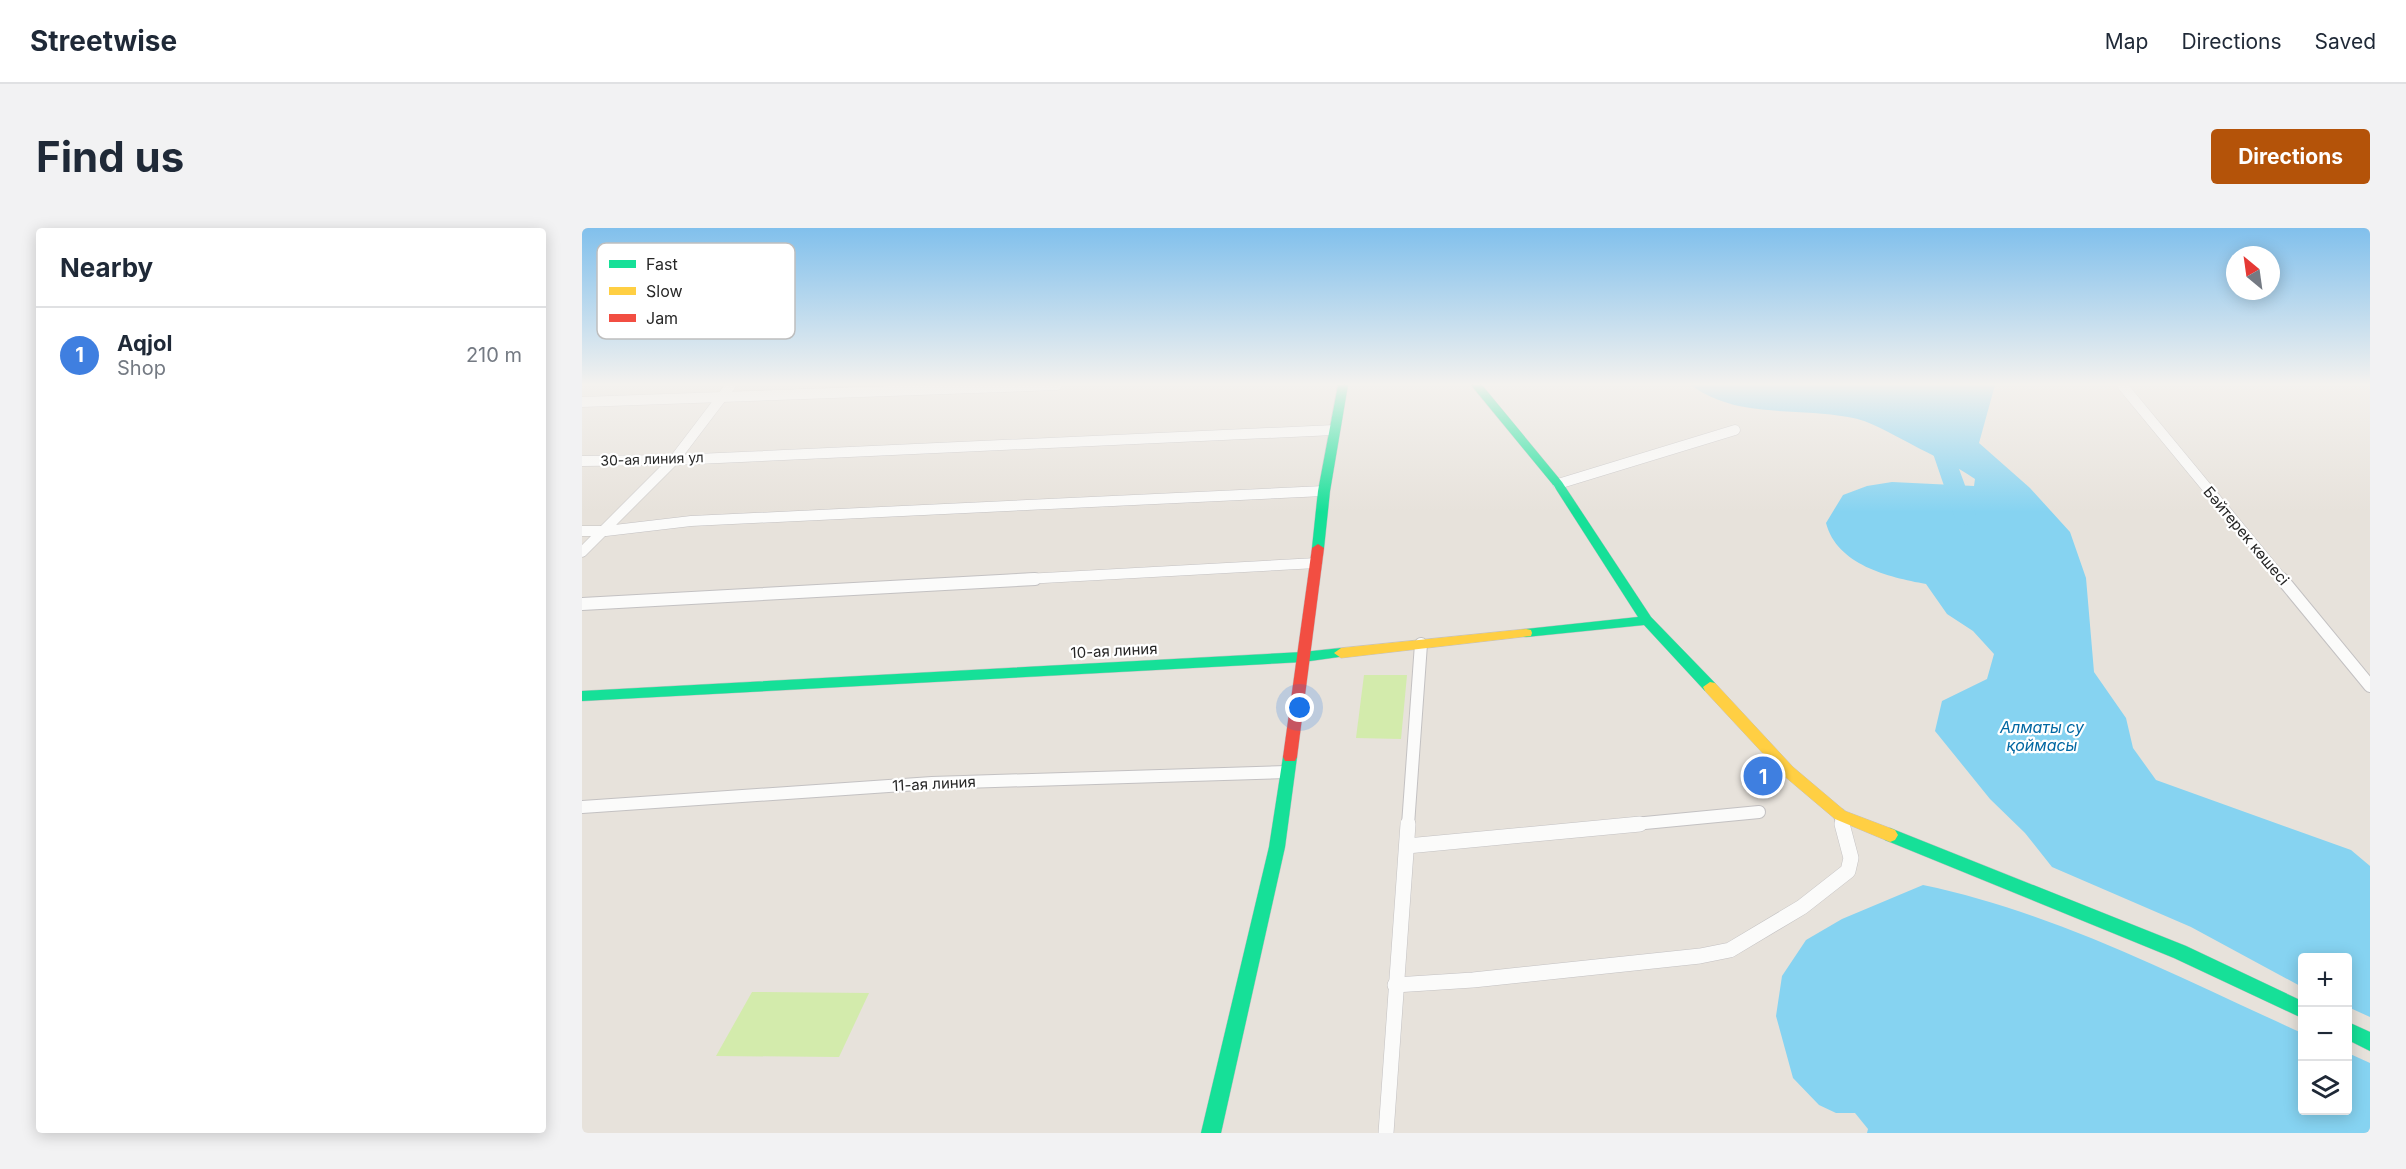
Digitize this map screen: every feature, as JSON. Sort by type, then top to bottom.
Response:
[{"type":"street","points":[[582,552],[606,531],[674,460],[699,427]]},
{"type":"street","points":[[1511,427],[1558,484],[1647,620],[1788,771],[1840,815],[2180,952],[2298,1008]]},
{"type":"street","name":"Бәйтерек көшесі","points":[[2156,427],[2370,686]]},
{"type":"street","points":[[1211,1133],[1277,847],[1334,430]]},
{"type":"street","name":"30-ая линия ул","points":[[582,461],[674,460],[755,454],[1334,430]]},
{"type":"street","points":[[1558,484],[1736,430]]},
{"type":"street","points":[[582,531],[606,531],[691,521],[1324,491]]},
{"type":"street","points":[[582,604],[1317,563]]},
{"type":"street","name":"10-ая линия","points":[[582,696],[1303,657],[1647,620]]},
{"type":"street","points":[[1386,1133],[1421,644]]},
{"type":"street","name":"11-ая линия","points":[[582,807],[932,783],[1287,772]]},
{"type":"street","points":[[1407,846],[1759,812]]},
{"type":"street","points":[[1395,985],[1473,980],[1700,956],[1730,950],[1802,907],[1848,871],[1851,858],[1840,815]]},
{"type":"street","points":[[2352,1033],[2370,1042]]},
{"type":"green space","points":[[1364,675],[1407,675],[1401,739],[1356,738]]},
{"type":"green space","points":[[752,992],[869,993],[839,1057],[716,1056]]},
{"type":"water","name":"Алматы су қоймасы","points":[[1878,427],[1983,427],[1979,443],[2030,488],[2070,532],[2086,578],[2094,672],[2126,718],[2133,748],[2156,780],[2351,850],[2370,866],[2370,1017],[2352,1009],[2352,953],[2298,953],[2298,985],[2191,927],[2052,867],[2025,833],[1990,799],[1935,731],[1942,701],[1987,679],[1994,654],[1973,631],[1947,614],[1926,584],[1881,573],[1852,559],[1832,537],[1826,523],[1843,495],[1867,486],[1892,482],[1974,486],[1975,479]]},
{"type":"water","points":[[1923,885],[2021,912],[2116,948],[2298,1031],[2298,1115],[2352,1115],[2352,1055],[2370,1063],[2370,1133],[1867,1133],[1868,1129],[1855,1113],[1836,1113],[1819,1105],[1793,1078],[1776,1016],[1782,976],[1806,940],[1842,919]]},
{"type":"waterway","points":[[1934,427],[1966,518]]},
{"type":"traffic: fast","points":[[1318,548],[1324,491],[1335,427]]},
{"type":"traffic: fast","points":[[1511,427],[1558,484],[1647,620],[1710,687]]},
{"type":"traffic: fast","points":[[1526,633],[1647,620]]},
{"type":"traffic: fast","points":[[582,696],[1303,657],[1341,653]]},
{"type":"traffic: fast","points":[[1211,1133],[1277,847],[1290,757]]},
{"type":"traffic: fast","points":[[1890,835],[2180,952],[2298,1008]]},
{"type":"traffic: fast","points":[[2352,1033],[2370,1042]]},
{"type":"traffic: slow","points":[[1341,653],[1526,633]]},
{"type":"traffic: slow","points":[[1710,687],[1788,771],[1840,815],[1890,835]]},
{"type":"traffic: jam","points":[[1290,757],[1318,548]]},
{"type":"place","name":"Aqjol","points":[[1763,776]]}]
